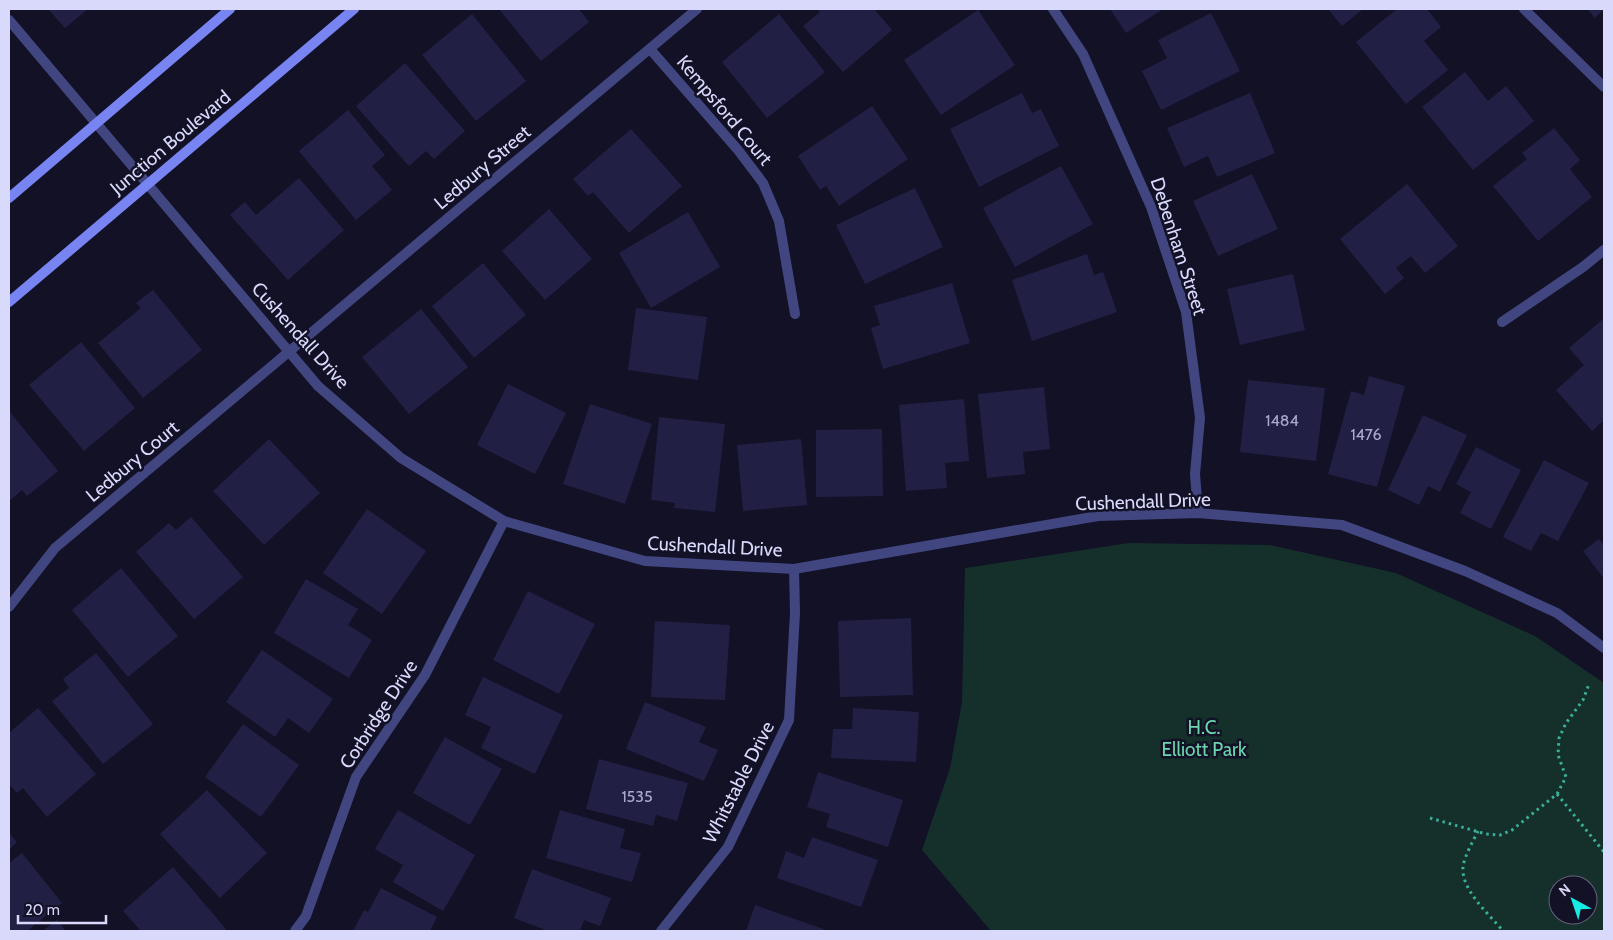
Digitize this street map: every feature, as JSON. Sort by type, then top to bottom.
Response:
[{"type":"main road","points":[[9,198],[230,9]]},
{"type":"main road","name":"Junction Boulevard","points":[[9,302],[354,9]]},
{"type":"street","name":"Ledbury Street","points":[[289,352],[698,9]]},
{"type":"street","name":"Debenham Street","points":[[1053,9],[1084,54],[1147,198],[1186,312],[1200,418],[1195,474],[1198,513]]},
{"type":"street","points":[[1524,9],[1604,88]]},
{"type":"street","name":"Cushendall Drive","points":[[9,20],[318,386],[401,458],[504,521],[645,561],[794,568],[1098,516],[1198,513],[1342,525],[1465,571],[1557,614],[1604,648]]},
{"type":"street","name":"Kempsford Court","points":[[650,49],[738,150],[763,183],[779,221],[795,314]]},
{"type":"street","points":[[1502,322],[1583,267],[1604,250]]},
{"type":"street","name":"Ledbury Court","points":[[9,607],[55,548],[289,352]]},
{"type":"street","name":"Corbridge Drive","points":[[295,931],[306,916],[356,777],[425,675],[504,521]]},
{"type":"street","name":"Whitstable Drive","points":[[660,931],[728,846],[788,720],[795,612],[794,568]]},
{"type":"path","points":[[1430,818],[1486,834],[1500,835],[1512,830],[1557,794],[1566,777],[1558,755],[1559,738],[1566,723],[1583,700],[1589,684]]},
{"type":"path","points":[[1557,794],[1604,852]]},
{"type":"path","points":[[1478,831],[1463,865],[1464,879],[1468,889],[1503,931]]},
{"type":"green space","name":"H.C. Elliott Park","points":[[1129,543],[1270,545],[1396,573],[1535,636],[1604,683],[1604,931],[991,931],[922,850],[950,768],[962,702],[965,568]]},
{"type":"building","points":[[48,9],[88,9],[65,28]]},
{"type":"building","points":[[499,9],[579,9],[589,22],[541,61]]},
{"type":"building","points":[[817,9],[874,9],[892,30],[843,72],[803,26],[820,12]]},
{"type":"building","points":[[1110,9],[1163,9],[1126,33]]},
{"type":"building","points":[[1328,9],[1363,9],[1342,26]]},
{"type":"building","points":[[1397,9],[1427,9],[1441,27],[1424,41],[1448,70],[1406,104],[1356,42]]},
{"type":"building","points":[[1587,9],[1604,9],[1595,18]]},
{"type":"building","points":[[978,10],[1015,65],[941,115],[904,60]]},
{"type":"building","points":[[1211,13],[1240,71],[1161,110],[1142,71],[1167,58],[1158,40]]},
{"type":"building","points":[[472,14],[526,81],[476,121],[422,55]]},
{"type":"building","points":[[779,14],[825,72],[767,118],[722,62]]},
{"type":"building","points":[[405,63],[465,131],[434,159],[426,151],[409,166],[356,106]]},
{"type":"building","points":[[1465,72],[1488,101],[1506,86],[1534,121],[1473,170],[1422,107]]},
{"type":"building","points":[[1022,93],[1032,113],[1041,109],[1059,146],[979,187],[950,129]]},
{"type":"building","points":[[1250,93],[1275,153],[1217,177],[1208,156],[1184,167],[1167,128]]},
{"type":"building","points":[[872,106],[908,159],[839,206],[826,186],[820,190],[798,156]]},
{"type":"building","points":[[348,110],[385,155],[372,166],[392,190],[356,220],[299,151]]},
{"type":"building","points":[[1554,128],[1580,160],[1570,169],[1592,197],[1538,241],[1493,186],[1527,159],[1522,153]]},
{"type":"building","points":[[631,129],[682,186],[629,233],[593,192],[588,196],[573,179]]},
{"type":"building","points":[[1061,166],[1093,224],[1015,267],[983,208]]},
{"type":"building","points":[[1252,174],[1278,229],[1218,256],[1193,201]]},
{"type":"building","points":[[299,178],[344,230],[288,280],[230,215],[245,202],[256,215]]},
{"type":"building","points":[[1407,184],[1458,246],[1425,273],[1411,256],[1396,268],[1404,278],[1385,294],[1340,239]]},
{"type":"building","points":[[915,188],[943,247],[865,284],[836,225]]},
{"type":"building","points":[[549,209],[592,259],[545,300],[502,251]]},
{"type":"building","points":[[688,212],[720,267],[651,308],[619,253]]},
{"type":"building","points":[[1087,254],[1094,275],[1103,272],[1117,312],[1032,341],[1012,280]]},
{"type":"building","points":[[483,263],[526,315],[474,358],[432,306]]},
{"type":"building","points":[[1293,274],[1305,330],[1240,345],[1227,289]]},
{"type":"building","points":[[952,283],[970,343],[883,369],[871,328],[880,325],[874,306]]},
{"type":"building","points":[[153,290],[202,350],[143,398],[98,343],[141,308],[136,303]]},
{"type":"building","points":[[636,308],[707,317],[698,380],[628,370]]},
{"type":"building","points":[[421,309],[468,367],[409,414],[362,357]]},
{"type":"building","points":[[1603,319],[1604,420],[1592,431],[1556,390],[1584,365],[1569,348]]},
{"type":"building","points":[[81,342],[135,408],[84,451],[29,385]]},
{"type":"building","points":[[1369,376],[1405,386],[1377,487],[1328,474],[1351,391],[1364,395]]},
{"type":"building","points":[[1248,380],[1325,388],[1316,461],[1240,452]]},
{"type":"building","points":[[508,384],[566,413],[535,474],[477,445]]},
{"type":"building","points":[[1044,387],[1050,449],[1023,452],[1025,474],[987,478],[978,394]]},
{"type":"building","points":[[964,399],[969,461],[945,463],[947,488],[906,491],[899,405]]},
{"type":"building","points":[[590,404],[652,424],[625,504],[563,484]]},
{"type":"building","points":[[9,411],[58,471],[27,496],[22,490],[9,501]]},
{"type":"building","points":[[1423,415],[1467,435],[1440,492],[1428,486],[1419,505],[1388,490]]},
{"type":"building","points":[[659,417],[725,424],[715,512],[674,508],[675,503],[651,500]]},
{"type":"building","points":[[882,429],[883,496],[816,497],[816,430]]},
{"type":"building","points":[[269,439],[320,493],[264,545],[213,491]]},
{"type":"building","points":[[801,439],[807,505],[743,511],[737,445]]},
{"type":"building","points":[[1476,447],[1521,470],[1491,529],[1460,513],[1471,492],[1456,484]]},
{"type":"building","points":[[1544,460],[1589,483],[1558,541],[1541,533],[1531,551],[1503,537]]},
{"type":"building","points":[[367,509],[426,551],[382,614],[323,573]]},
{"type":"building","points":[[191,517],[243,577],[194,619],[136,552],[169,523],[176,530]]},
{"type":"building","points":[[1599,539],[1604,544],[1604,579],[1583,551]]},
{"type":"building","points":[[121,568],[178,636],[128,677],[72,610]]},
{"type":"building","points":[[306,579],[358,609],[348,625],[372,640],[349,678],[274,633]]},
{"type":"building","points":[[528,591],[595,624],[559,694],[493,660]]},
{"type":"building","points":[[911,618],[913,695],[840,697],[838,621]]},
{"type":"building","points":[[655,621],[730,625],[725,700],[651,697]]},
{"type":"building","points":[[262,650],[333,699],[309,733],[288,718],[275,737],[226,702]]},
{"type":"building","points":[[96,653],[153,724],[103,764],[52,701],[69,688],[63,679]]},
{"type":"building","points":[[483,677],[563,715],[535,774],[481,748],[491,727],[465,715]]},
{"type":"building","points":[[645,702],[706,727],[699,742],[718,750],[704,781],[626,749]]},
{"type":"building","points":[[38,708],[96,774],[47,817],[23,788],[17,793],[9,784],[9,733]]},
{"type":"building","points":[[853,708],[919,712],[916,762],[831,758],[833,729],[852,729]]},
{"type":"building","points":[[243,724],[299,765],[261,817],[205,777]]},
{"type":"building","points":[[445,737],[502,769],[470,825],[413,793]]},
{"type":"building","points":[[599,759],[688,783],[677,821],[656,815],[653,826],[586,809]]},
{"type":"building","points":[[818,772],[903,800],[888,847],[826,827],[830,814],[807,807]]},
{"type":"building","points":[[207,790],[267,853],[220,898],[160,834]]},
{"type":"building","points":[[398,810],[475,855],[443,911],[393,882],[403,865],[375,849]]},
{"type":"building","points":[[560,810],[625,829],[620,848],[641,853],[632,882],[546,858]]},
{"type":"building","points":[[9,833],[17,842],[9,850]]},
{"type":"building","points":[[812,837],[878,860],[861,907],[777,878],[786,851],[804,858]]},
{"type":"building","points":[[22,853],[62,903],[27,931],[9,931],[9,863]]},
{"type":"building","points":[[173,867],[226,929],[224,931],[141,931],[123,911]]},
{"type":"building","points":[[532,869],[611,898],[600,926],[584,920],[580,931],[548,931],[514,918]]},
{"type":"building","points":[[381,888],[437,917],[430,931],[353,931],[364,910],[368,912]]},
{"type":"building","points":[[755,905],[829,931],[746,931]]},
{"type":"building","points":[[57,920],[66,931],[42,931]]}]
